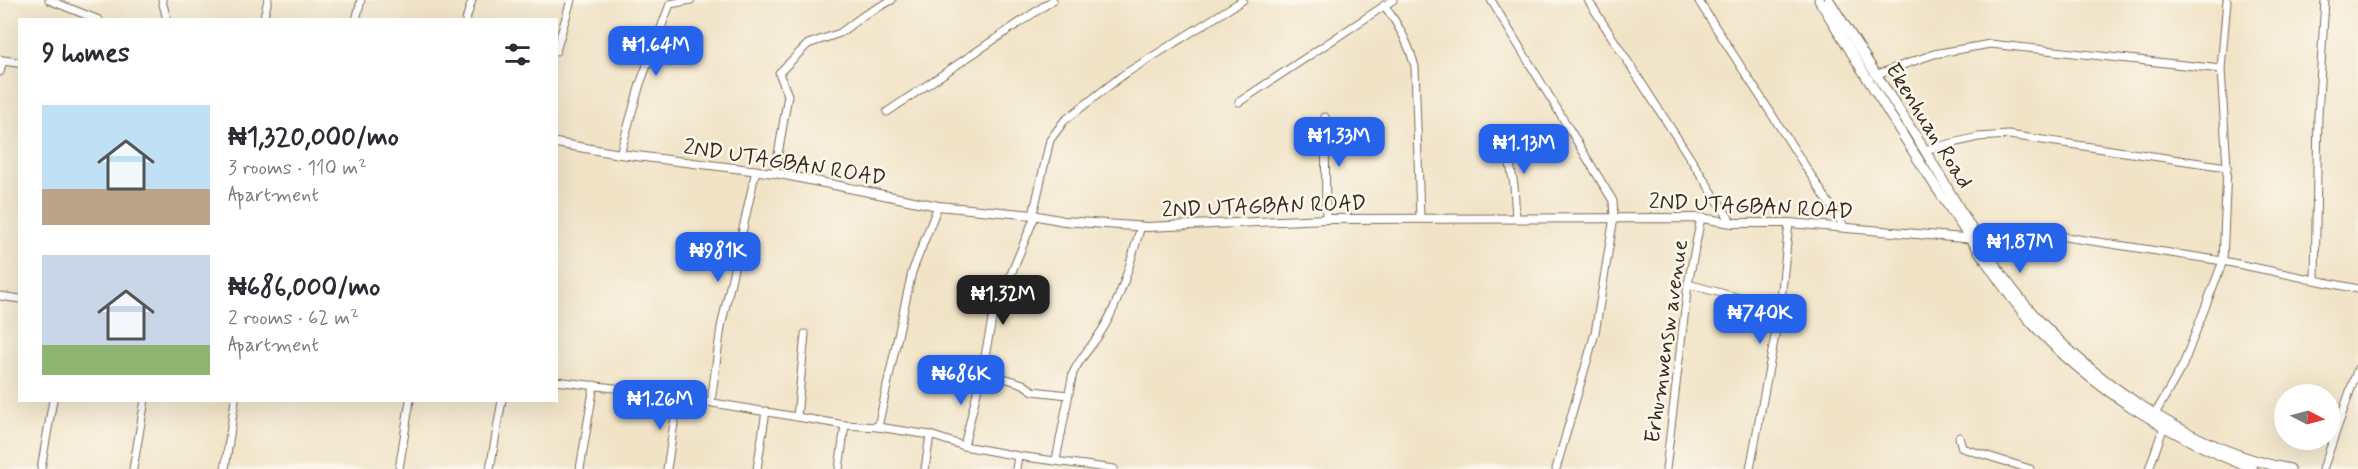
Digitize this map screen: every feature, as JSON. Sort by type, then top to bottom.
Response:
[{"type":"main road","name":"Ekenhuan Road","points":[[1819,0],[1917,159],[2031,322],[2080,370],[2164,426],[2209,452],[2253,469]]},
{"type":"main road","name":"Ekenhuan Road","points":[[1829,0],[1924,150],[1975,239],[2036,317],[2085,364],[2155,414],[2213,446],[2258,463],[2290,469]]},
{"type":"street","points":[[49,0],[71,4],[96,18]]},
{"type":"street","points":[[162,0],[166,18]]},
{"type":"street","points":[[264,18],[268,0]]},
{"type":"street","points":[[356,18],[361,0]]},
{"type":"street","points":[[467,18],[472,0]]},
{"type":"street","points":[[558,44],[571,0]]},
{"type":"street","points":[[620,154],[640,84],[669,2],[691,0]]},
{"type":"street","points":[[775,173],[788,95],[779,73],[808,44],[840,33],[864,15],[892,0]]},
{"type":"street","points":[[887,112],[1053,0]]},
{"type":"street","points":[[964,446],[992,320],[1014,272],[1034,215],[1050,140],[1064,121],[1123,75],[1243,0]]},
{"type":"street","points":[[1239,102],[1393,0]]},
{"type":"street","points":[[1491,0],[1613,201],[1614,216],[1595,333],[1556,469]]},
{"type":"street","points":[[1588,0],[1732,223]]},
{"type":"street","points":[[1698,0],[1845,228]]},
{"type":"street","points":[[2155,414],[2183,364],[2223,261],[2227,167],[2221,69],[2227,0]]},
{"type":"street","points":[[2315,280],[2318,115],[2325,0]]},
{"type":"street","points":[[1384,5],[1401,28],[1410,47],[1415,68],[1420,218]]},
{"type":"street","points":[[1875,75],[1934,54],[1990,44],[2221,69]]},
{"type":"street","points":[[0,72],[1,60],[18,63]]},
{"type":"street","points":[[1325,117],[1326,219]]},
{"type":"street","points":[[1504,133],[1514,185],[1516,219]]},
{"type":"street","points":[[1924,150],[1978,137],[2009,135],[2227,167]]},
{"type":"street","name":"2ND UTAGBAN ROAD","points":[[558,142],[620,154],[775,173],[938,206],[1034,215],[1064,221],[1141,226],[1326,219],[1516,219],[1614,216],[1701,218],[1732,223],[1789,223],[1975,239]]},
{"type":"street","points":[[711,402],[721,327],[756,170]]},
{"type":"street","points":[[878,427],[912,272],[938,206]]},
{"type":"street","name":"Erhumwensw avenue","points":[[1666,469],[1688,284],[1701,218]]},
{"type":"street","points":[[1750,469],[1780,309],[1789,223]]},
{"type":"street","points":[[1056,460],[1068,395],[1079,361],[1104,327],[1120,293],[1141,226]]},
{"type":"street","points":[[1975,239],[2019,230],[2223,261],[2358,289]]},
{"type":"street","points":[[1688,284],[1780,309]]},
{"type":"street","points":[[0,296],[18,299]]},
{"type":"street","points":[[797,417],[805,334]]},
{"type":"street","points":[[2323,469],[2358,368]]},
{"type":"street","points":[[982,371],[1023,384],[1034,391],[1068,395]]},
{"type":"street","points":[[558,381],[711,402],[845,425],[878,427],[930,435],[964,446],[1018,456],[1114,469]]},
{"type":"street","points":[[580,469],[594,385]]},
{"type":"street","points":[[668,469],[678,397]]},
{"type":"street","points":[[41,469],[53,402]]},
{"type":"street","points":[[133,469],[145,402]]},
{"type":"street","points":[[225,469],[235,402]]},
{"type":"street","points":[[399,469],[410,402]]},
{"type":"street","points":[[490,469],[502,402]]},
{"type":"street","points":[[757,469],[766,411]]},
{"type":"street","points":[[839,469],[845,425]]},
{"type":"street","points":[[2149,469],[2164,426]]},
{"type":"street","points":[[925,469],[930,435]]},
{"type":"street","points":[[1959,437],[1962,448],[2030,469]]},
{"type":"street","points":[[1016,469],[1018,456]]}]
